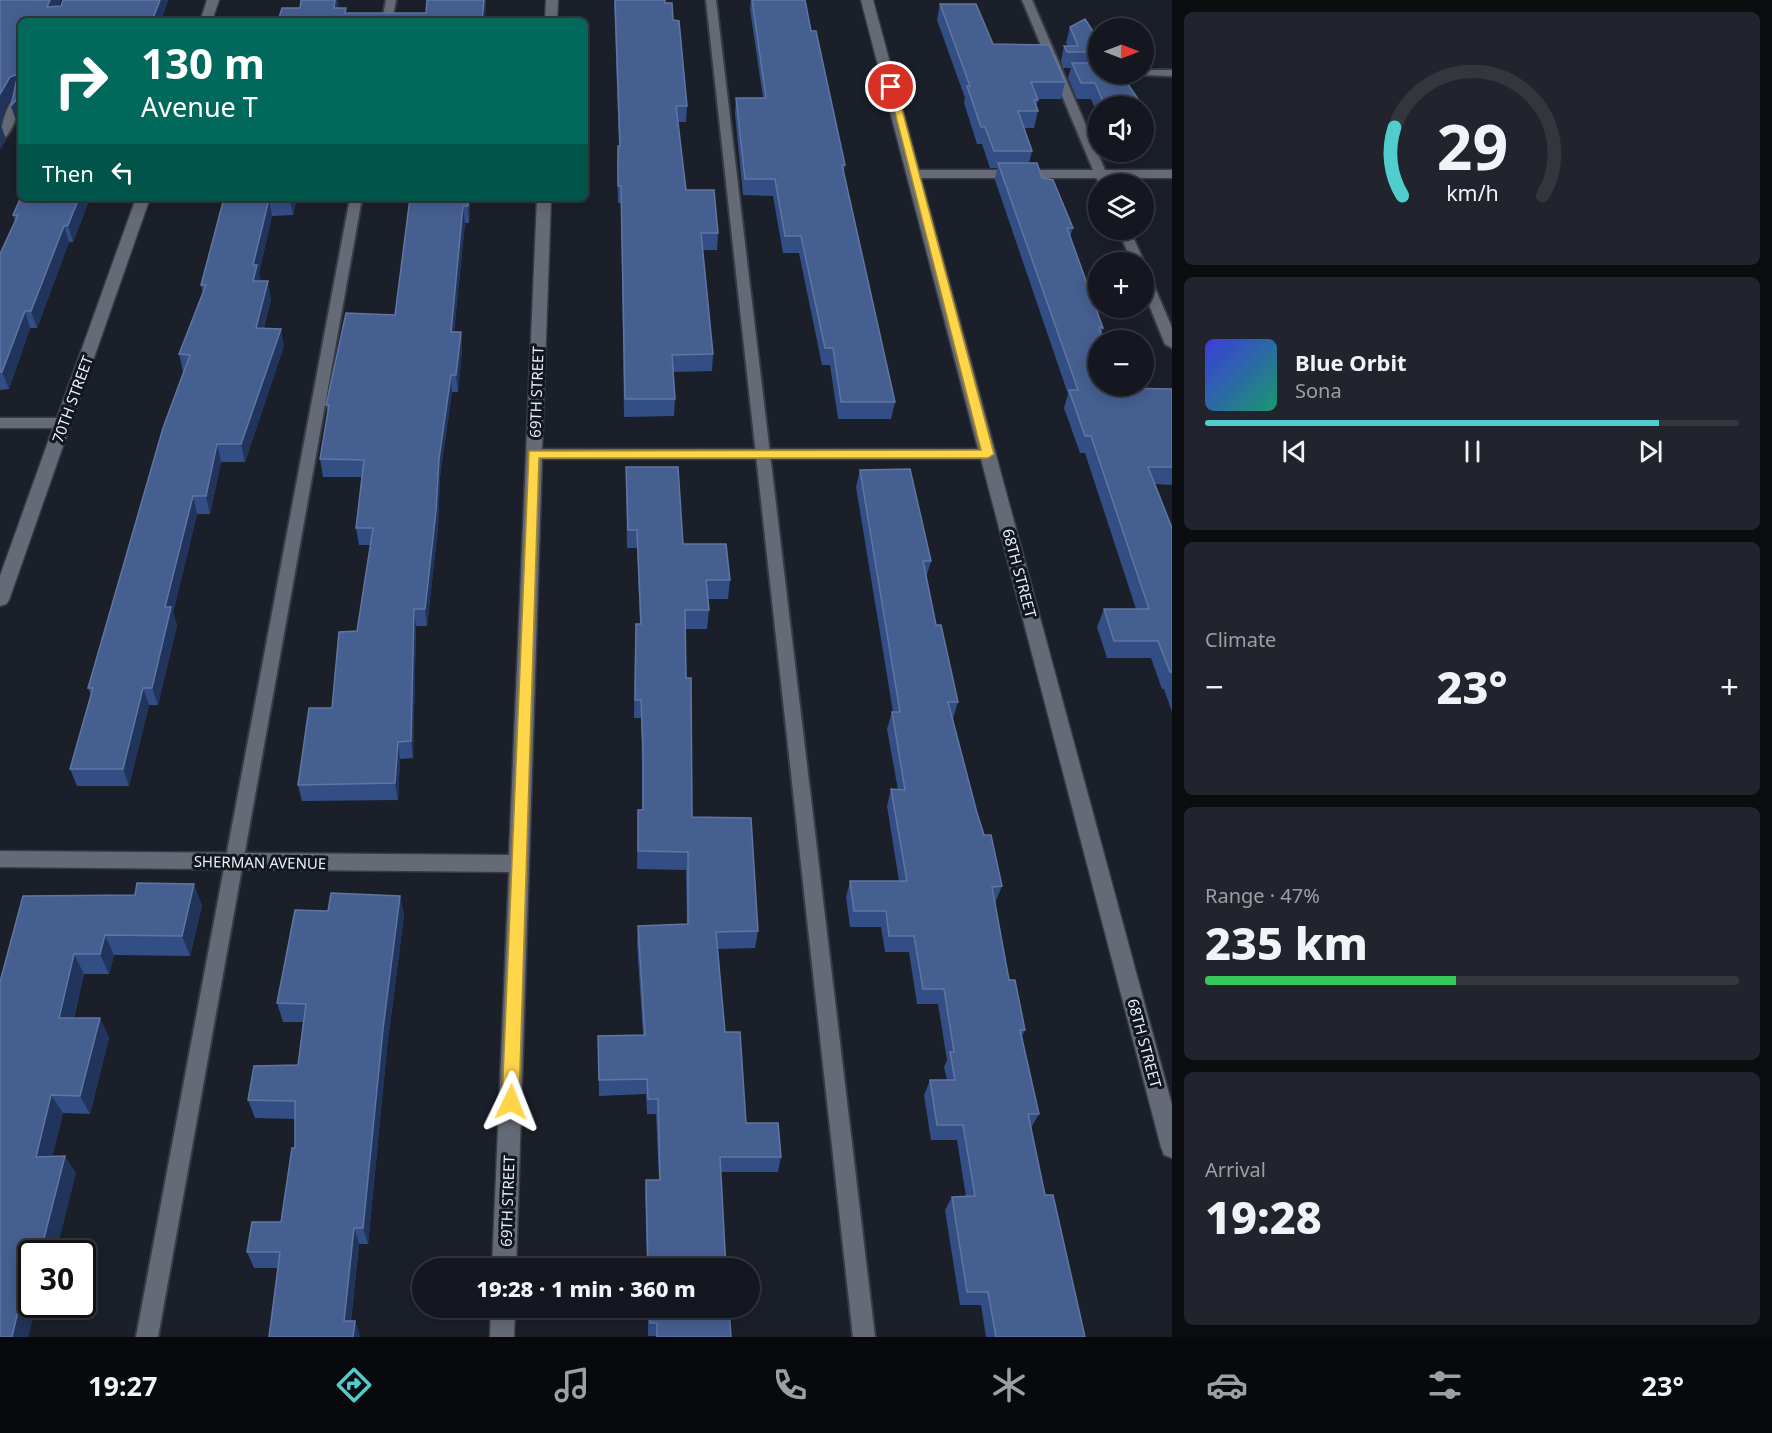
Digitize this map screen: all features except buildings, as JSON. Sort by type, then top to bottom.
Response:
[{"type":"street","points":[[207,18],[213,0]]},
{"type":"street","points":[[551,18],[552,0]]},
{"type":"street","name":"68TH STREET","points":[[867,0],[1172,1147]]},
{"type":"street","points":[[915,174],[1088,179]]},
{"type":"street","points":[[1154,175],[1172,174]]},
{"type":"street","name":"70TH STREET","points":[[0,600],[142,201]]},
{"type":"street","name":"69TH STREET","points":[[504,1258],[544,201]]},
{"type":"street","points":[[0,423],[63,423]]},
{"type":"street","points":[[534,454],[988,454]]},
{"type":"street","name":"SHERMAN AVENUE","points":[[0,859],[520,864]]},
{"type":"street","points":[[502,1337],[503,1318]]},
{"type":"lane","points":[[388,18],[391,0]]},
{"type":"lane","points":[[711,0],[864,1337]]},
{"type":"lane","points":[[1027,0],[1063,73],[1101,174]]},
{"type":"lane","points":[[1154,73],[1172,73]]},
{"type":"lane","points":[[0,138],[18,101]]},
{"type":"lane","points":[[147,1337],[355,201]]},
{"type":"lane","points":[[1154,301],[1172,344]]},
{"type":"route","points":[[511,1102],[534,454],[988,454],[891,87]]}]
